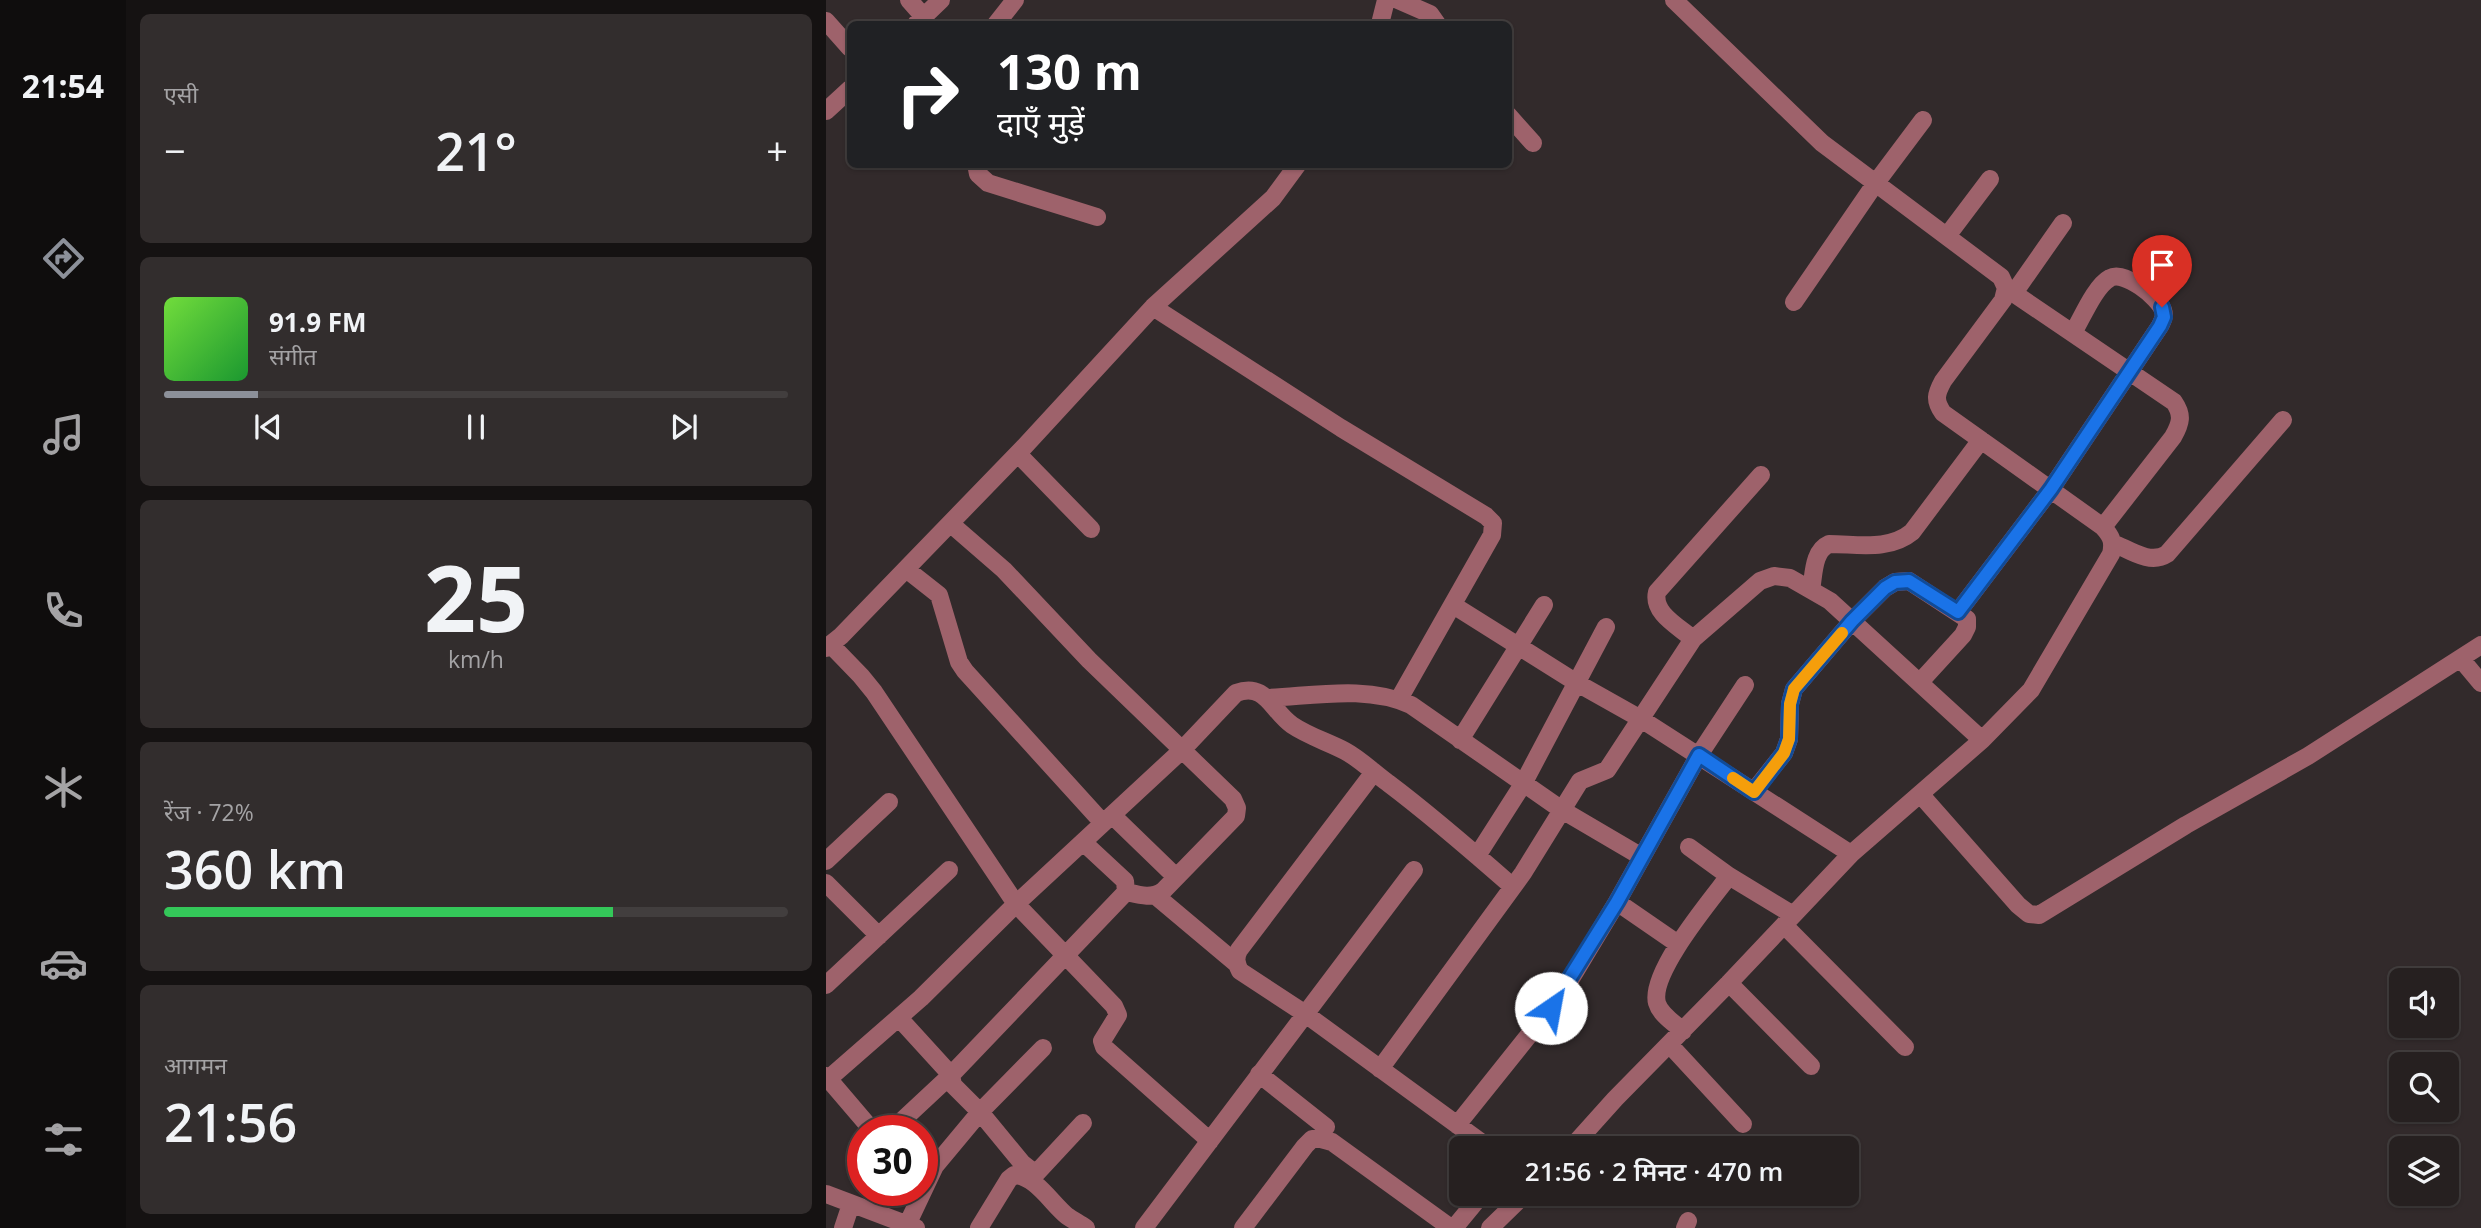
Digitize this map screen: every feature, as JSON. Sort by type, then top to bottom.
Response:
[{"type":"street","points":[[909,0],[920,21],[941,0]]},
{"type":"street","points":[[998,21],[1015,0]]},
{"type":"street","points":[[1381,21],[1387,0]]},
{"type":"street","points":[[1398,0],[1430,14],[1435,21]]},
{"type":"street","points":[[1674,0],[1822,143],[2001,277],[2010,290],[2174,402],[2181,412],[2180,425],[2103,527]]},
{"type":"street","points":[[826,21],[847,45]]},
{"type":"street","points":[[826,111],[847,92]]},
{"type":"street","points":[[1512,119],[1533,143]]},
{"type":"street","points":[[1794,302],[1875,184],[1923,120]]},
{"type":"street","points":[[977,168],[978,174],[988,183],[1097,217]]},
{"type":"street","points":[[1210,1141],[1104,1046],[1102,1041],[1118,1015],[1114,1006],[1016,904],[874,692],[862,676],[828,647],[1018,454],[1153,307],[1260,211],[1295,168]]},
{"type":"street","points":[[1947,236],[1990,179]]},
{"type":"street","points":[[1582,1136],[1615,1098],[1729,984],[1851,855],[1982,740],[2036,684],[2111,554],[2113,543],[2103,527],[1943,413],[1936,403],[1936,394],[1942,381],[2063,223]]},
{"type":"street","points":[[1958,612],[2051,489],[2130,371],[2160,326],[2164,317],[2162,307],[2129,278],[2117,275],[2100,286],[2073,333]]},
{"type":"street","points":[[1153,307],[1341,428],[1486,516],[1493,523],[1492,535],[1399,699]]},
{"type":"street","points":[[2113,543],[2151,559],[2160,559],[2167,554],[2283,420]]},
{"type":"street","points":[[1811,590],[1822,547],[1829,544],[1886,545],[1900,542],[1912,532],[1981,440]]},
{"type":"street","points":[[1018,454],[1091,528]]},
{"type":"street","points":[[1692,639],[1659,610],[1655,601],[1657,592],[1760,475]]},
{"type":"street","points":[[950,524],[1004,570],[1089,660],[1233,799],[1237,808],[1236,816],[1156,895]]},
{"type":"street","points":[[906,569],[939,595],[959,662],[965,671],[1108,819],[1176,877]]},
{"type":"street","points":[[1380,1069],[1513,887],[1580,781],[1607,771],[1692,639],[1760,581],[1774,576],[1790,578],[1830,601],[1982,740]]},
{"type":"street","points":[[1754,792],[1784,753],[1789,739],[1790,704],[1794,689],[1852,621],[1895,582],[1909,581],[1967,619],[1963,635],[1920,682]]},
{"type":"street","points":[[1453,605],[1699,755],[1851,855]]},
{"type":"street","points":[[1460,740],[1544,605]]},
{"type":"street","points":[[1478,856],[1523,785],[1606,626]]},
{"type":"street","points":[[1921,795],[2018,905],[2029,914],[2039,915],[2186,825],[2308,757],[2481,645]]},
{"type":"street","points":[[2461,659],[2481,683]]},
{"type":"street","points":[[1457,1125],[1551,1008],[1617,902],[1699,755],[1745,685]]},
{"type":"street","points":[[859,1115],[827,1079],[899,1018],[1016,904],[1182,750],[1236,693],[1247,689],[1266,698],[1292,724],[1345,751],[1374,772],[1439,821],[1513,887]]},
{"type":"street","points":[[1266,698],[1348,692],[1399,699],[1523,785],[1642,857]]},
{"type":"street","points":[[1374,772],[1239,950],[1237,964],[1240,971],[1304,1013],[1472,1136]]},
{"type":"street","points":[[826,861],[889,802]]},
{"type":"street","points":[[908,1115],[951,1075],[1126,892],[1125,881],[1083,842]]},
{"type":"street","points":[[1689,847],[1789,920],[1905,1047]]},
{"type":"street","points":[[826,985],[949,870]]},
{"type":"street","points":[[1144,1228],[1414,870]]},
{"type":"street","points":[[1683,1031],[1659,1009],[1657,991],[1671,955],[1729,876]]},
{"type":"street","points":[[826,883],[879,936]]},
{"type":"street","points":[[1126,892],[1156,895],[1237,964]]},
{"type":"street","points":[[1617,902],[1678,944]]},
{"type":"street","points":[[1729,984],[1811,1066]]},
{"type":"street","points":[[899,1018],[951,1075],[953,1085],[980,1112],[1066,1215],[1086,1228]]},
{"type":"street","points":[[1669,1044],[1744,1124]]},
{"type":"street","points":[[938,1162],[980,1112],[1043,1048]]},
{"type":"street","points":[[1259,1074],[1326,1127]]},
{"type":"street","points":[[1033,1177],[1083,1123]]},
{"type":"street","points":[[1243,1228],[1312,1139],[1332,1142],[1453,1228],[1472,1206]]},
{"type":"street","points":[[979,1228],[1009,1179],[1014,1175],[1033,1177]]},
{"type":"street","points":[[826,1194],[847,1202]]},
{"type":"street","points":[[843,1228],[850,1206]]},
{"type":"street","points":[[856,1206],[911,1226],[917,1206]]},
{"type":"street","points":[[1490,1228],[1513,1206]]},
{"type":"slow traffic","points":[[1733,778],[1754,792],[1784,753],[1789,739],[1790,704],[1794,689],[1842,633]]},
{"type":"route","points":[[1551,1008],[1617,902],[1699,755],[1754,792],[1784,753],[1789,739],[1790,704],[1794,689],[1852,621],[1885,588],[1895,582],[1909,581],[1958,612],[2051,489],[2160,326],[2164,317],[2162,307]]}]
